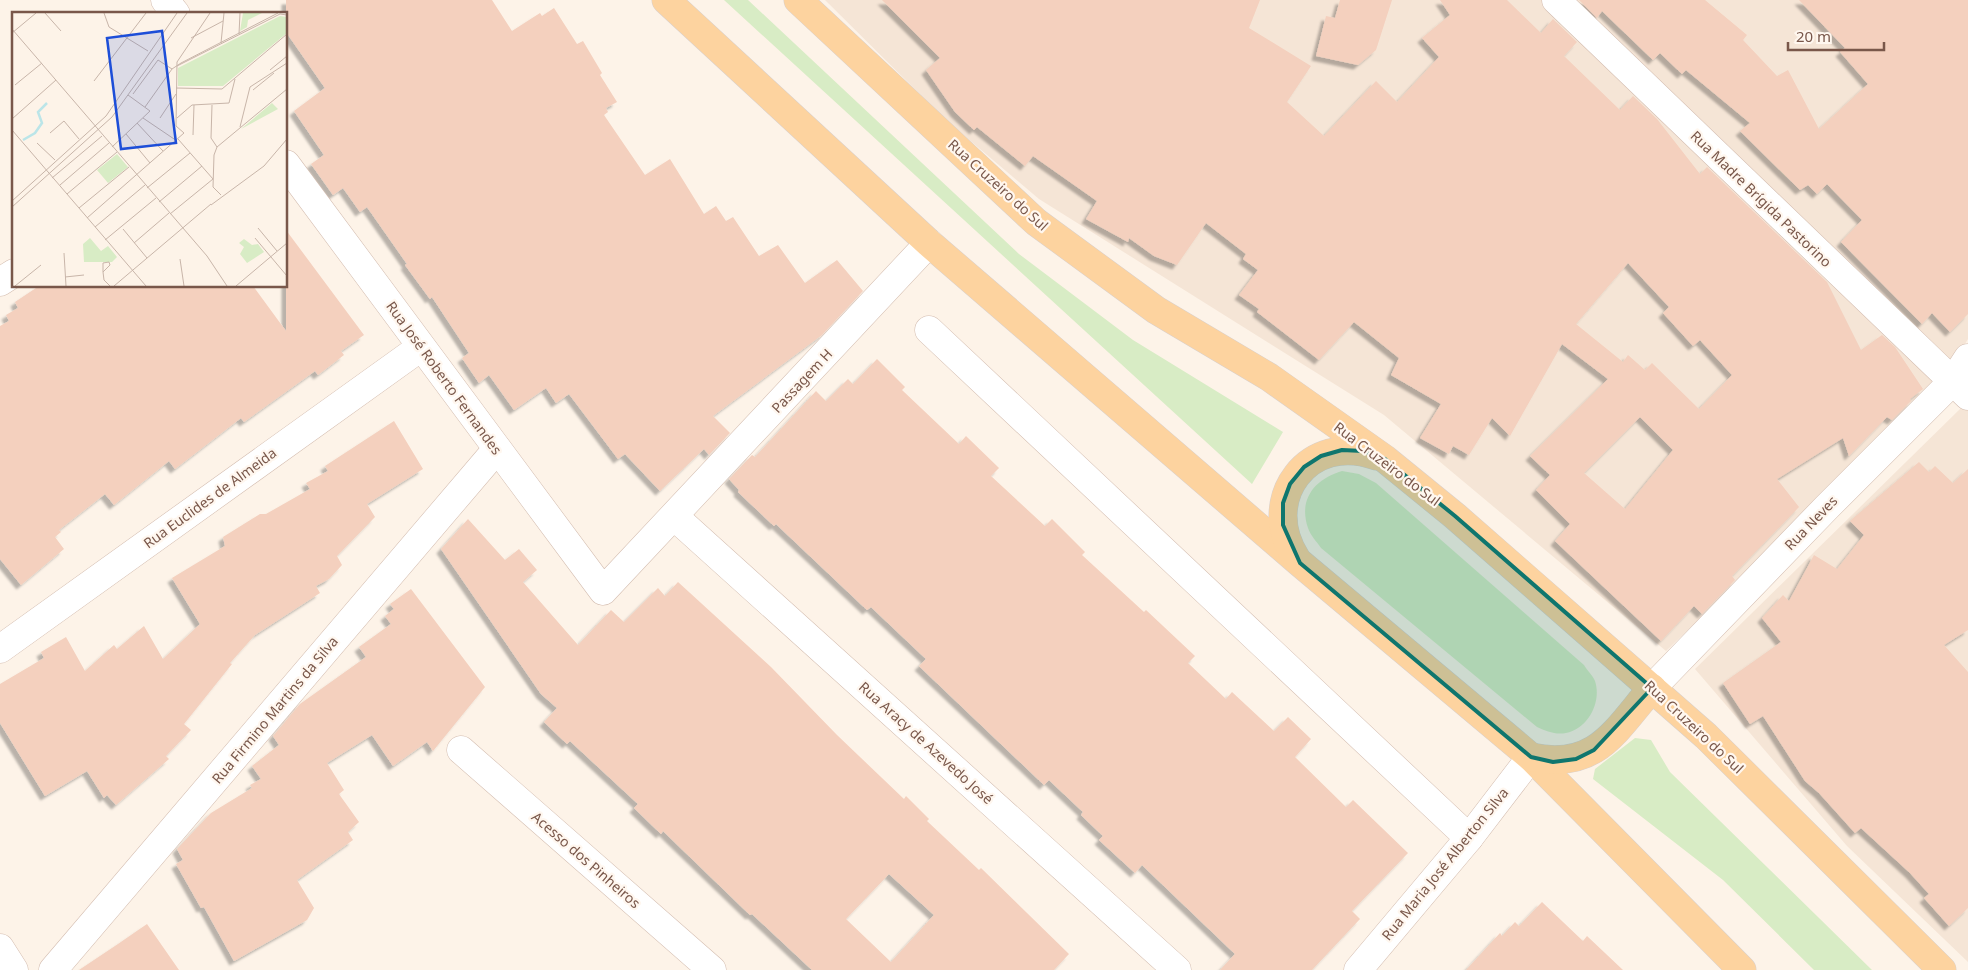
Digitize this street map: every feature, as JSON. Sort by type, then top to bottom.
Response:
[{"type":"main road","points":[[666,0],[929,243],[1300,564],[1531,757],[1742,970]]},
{"type":"main road","name":"Rua Cruzeiro do Sul","points":[[798,0],[1036,222],[1156,310],[1269,377],[1386,459],[1455,516],[1706,736],[1942,970]]},
{"type":"main road","points":[[1300,564],[1288,546],[1283,525],[1283,503],[1290,484],[1304,467],[1321,456],[1342,450],[1363,451],[1386,459]]},
{"type":"main road","points":[[1531,757],[1553,762],[1576,759],[1594,750],[1611,736],[1652,688]]},
{"type":"street","points":[[166,0],[175,12]]},
{"type":"street","name":"Rua Madre Brígida Pastorino","points":[[1556,0],[1960,389]]},
{"type":"street","name":"Rua José Roberto Fernandes","points":[[288,167],[603,591]]},
{"type":"street","name":"Passagem H","points":[[603,591],[675,517],[929,243]]},
{"type":"street","points":[[0,282],[12,274]]},
{"type":"street","points":[[929,330],[1469,838]]},
{"type":"street","name":"Rua Euclides de Almeida","points":[[0,649],[420,347]]},
{"type":"street","name":"Rua Neves","points":[[1652,688],[1826,507],[1960,389],[1968,358]]},
{"type":"street","name":"Rua Firmino Martins da Silva","points":[[53,970],[497,450]]},
{"type":"street","name":"Rua Aracy de Azevedo José","points":[[675,517],[1177,970]]},
{"type":"street","name":"Acesso dos Pinheiros","points":[[461,750],[712,970]]},
{"type":"street","name":"Rua Maria José Alberton Silva","points":[[1358,970],[1469,838],[1531,757]]},
{"type":"street","points":[[0,948],[14,970]]},
{"type":"highlighted area","points":[[1342,450],[1363,451],[1385,459],[1455,516],[1652,688],[1594,750],[1576,759],[1553,762],[1531,757],[1300,563],[1283,525],[1283,503],[1290,484],[1304,467],[1321,456]]},
{"type":"shaded area","points":[[825,0],[1968,0],[1968,339],[1937,389],[1666,651],[1384,415],[1039,199],[947,121]]},
{"type":"shaded area","points":[[1968,395],[1968,962],[1847,846],[1695,669],[1960,409]]},
{"type":"green space","points":[[724,0],[748,0],[1019,254],[1133,340],[1283,432],[1252,484]]},
{"type":"green space","points":[[1342,471],[1359,474],[1376,483],[1584,665],[1595,681],[1597,697],[1595,706],[1581,726],[1566,733],[1551,732],[1537,727],[1321,548],[1312,536],[1305,518],[1307,499],[1324,479]]},
{"type":"green space","points":[[1635,738],[1651,740],[1670,772],[1872,970],[1814,970],[1723,880],[1593,779],[1595,769]]},
{"type":"building","points":[[286,0],[492,0],[512,31],[540,13],[542,16],[554,8],[577,44],[583,41],[602,73],[600,75],[617,102],[606,108],[608,112],[604,115],[645,175],[670,159],[704,214],[716,206],[726,221],[733,217],[759,256],[778,245],[805,283],[837,260],[863,291],[822,335],[713,416],[730,433],[709,455],[704,449],[660,491],[625,454],[618,459],[569,394],[556,403],[546,388],[514,410],[489,375],[479,383],[462,358],[469,353],[432,297],[430,299],[405,265],[407,264],[367,207],[360,212],[343,188],[333,195],[311,164],[324,155],[294,111],[325,88],[288,35],[288,12],[286,12]]},
{"type":"building","points":[[882,0],[1260,0],[1249,28],[1311,66],[1287,102],[1324,136],[1376,81],[1397,102],[1439,57],[1422,38],[1450,15],[1440,0],[1507,0],[1541,33],[1553,19],[1577,42],[1564,56],[1620,110],[1633,96],[1657,119],[1700,174],[1707,167],[1827,282],[1861,350],[1882,335],[1895,347],[1923,389],[1910,399],[1911,401],[1892,420],[1887,417],[1849,456],[1843,438],[1777,479],[1799,507],[1732,576],[1735,580],[1702,614],[1694,606],[1661,641],[1555,541],[1570,524],[1536,490],[1550,475],[1530,456],[1608,379],[1562,344],[1510,436],[1492,418],[1469,455],[1453,446],[1449,454],[1420,438],[1441,404],[1391,375],[1399,358],[1354,322],[1319,360],[1257,312],[1259,309],[1239,295],[1258,270],[1243,259],[1246,254],[1206,223],[1177,265],[1154,256],[1129,238],[1128,242],[1086,219],[1097,201],[1033,156],[1025,166],[977,127],[974,130],[955,112],[926,70],[940,58]],"holes":[[[1628,263],[1669,307],[1663,313],[1693,346],[1700,340],[1732,375],[1699,409],[1652,363],[1645,370],[1628,355],[1623,362],[1576,324]],[[1640,417],[1673,450],[1625,509],[1584,473]]]},
{"type":"building","points":[[1340,0],[1392,0],[1376,50],[1358,65],[1316,56],[1326,16],[1335,18]]},
{"type":"building","points":[[1579,0],[1705,0],[1747,35],[1743,40],[1777,76],[1788,70],[1819,129],[1868,84],[1840,52],[1845,48],[1799,0],[1968,0],[1968,314],[1950,332],[1932,313],[1922,324],[1841,242],[1862,220],[1827,184],[1817,194],[1808,185],[1800,190],[1740,131],[1750,123],[1686,70],[1682,74],[1660,53],[1653,60],[1602,11],[1597,18]]},
{"type":"building","points":[[288,233],[364,335],[341,351],[344,355],[318,375],[315,371],[244,422],[241,418],[175,469],[169,461],[114,505],[105,494],[59,530],[61,532],[55,537],[64,549],[21,585],[0,559],[0,326],[9,321],[6,315],[18,308],[15,302],[36,288],[254,288],[286,331]]},
{"type":"building","points":[[877,359],[905,387],[902,390],[959,444],[966,436],[999,468],[991,476],[1045,526],[1052,519],[1085,552],[1082,555],[1144,612],[1146,610],[1195,656],[1188,663],[1226,699],[1232,692],[1274,731],[1288,717],[1311,739],[1295,757],[1346,807],[1353,800],[1408,853],[1352,911],[1360,919],[1312,970],[1220,970],[1235,954],[1142,865],[1135,873],[1099,840],[1103,836],[1081,815],[1083,812],[1049,780],[1044,785],[919,666],[926,659],[871,607],[867,610],[776,524],[774,526],[738,492],[739,490],[729,479],[752,455],[755,457],[816,391],[826,401],[848,379],[853,384]]},
{"type":"building","points":[[394,421],[423,469],[367,504],[375,517],[337,556],[342,565],[329,579],[316,586],[320,593],[255,635],[230,663],[232,664],[184,724],[191,730],[166,756],[169,759],[116,805],[107,795],[104,798],[87,771],[45,796],[0,723],[0,684],[44,658],[41,652],[66,637],[85,671],[114,645],[117,649],[144,626],[163,659],[200,624],[172,578],[225,546],[223,537],[260,514],[266,514],[310,489],[306,483],[328,471],[325,466]]},
{"type":"building","points":[[1919,462],[1929,472],[1935,466],[1953,483],[1968,469],[1968,630],[1944,645],[1968,672],[1968,908],[1949,926],[1924,898],[1929,894],[1910,873],[1861,828],[1855,833],[1819,793],[1805,781],[1763,716],[1750,724],[1723,683],[1781,642],[1762,618],[1783,595],[1789,601],[1814,555],[1837,569],[1864,535],[1850,521]]},
{"type":"building","points":[[468,519],[505,560],[519,549],[537,570],[523,582],[578,645],[611,610],[624,622],[658,588],[665,596],[678,582],[771,667],[837,735],[904,799],[906,796],[929,819],[927,821],[979,870],[981,868],[1069,954],[1054,970],[812,970],[752,914],[750,915],[663,831],[661,834],[634,808],[638,804],[570,741],[567,744],[544,722],[557,708],[541,694],[441,549]],"holes":[[[889,874],[934,915],[891,962],[846,919]]]},
{"type":"building","points":[[411,589],[485,687],[433,751],[427,742],[393,766],[372,735],[327,763],[344,790],[339,794],[359,822],[348,832],[353,840],[297,880],[314,908],[307,920],[234,961],[204,907],[201,908],[176,864],[183,860],[177,849],[211,813],[252,788],[250,785],[261,779],[252,766],[279,745],[273,736],[300,704],[366,657],[359,647],[391,624],[385,616],[394,609],[390,604]]},
{"type":"building","points":[[1542,902],[1583,941],[1587,936],[1623,970],[1466,970],[1500,933],[1502,936],[1515,922],[1519,926]]},
{"type":"building","points":[[147,924],[179,970],[79,970],[118,944]]}]
